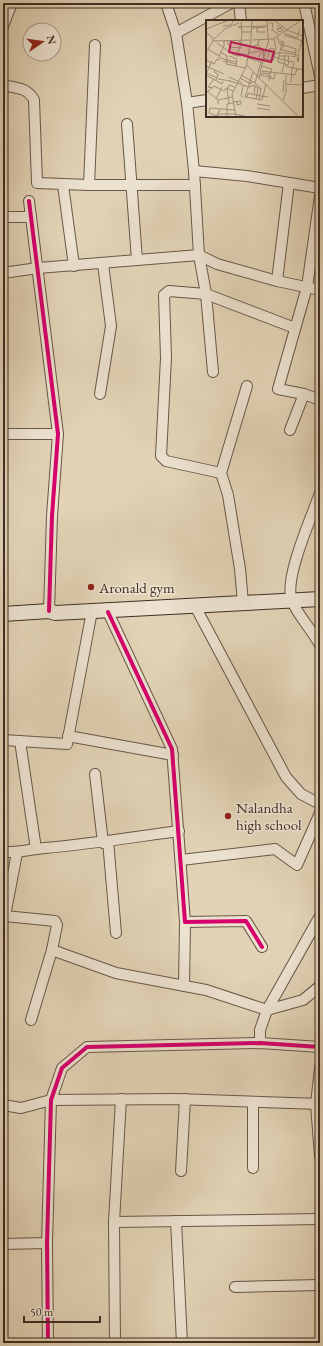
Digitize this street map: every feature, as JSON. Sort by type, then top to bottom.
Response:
[{"type":"street","points":[[3,26],[12,3]]},
{"type":"street","points":[[166,3],[176,34],[187,103],[194,170],[199,255],[206,294],[213,372]]},
{"type":"street","points":[[176,34],[231,3]]},
{"type":"street","points":[[239,3],[241,20]]},
{"type":"street","points":[[304,3],[320,76]]},
{"type":"street","points":[[89,185],[95,45]]},
{"type":"street","points":[[303,88],[320,85]]},
{"type":"street","points":[[7,86],[25,90],[30,93],[34,100],[37,183],[63,185],[194,185]]},
{"type":"street","points":[[187,103],[206,100]]},
{"type":"street","points":[[127,124],[137,260]]},
{"type":"street","points":[[194,170],[320,188]]},
{"type":"street","points":[[277,281],[289,183]]},
{"type":"street","points":[[63,185],[74,266]]},
{"type":"street","points":[[320,196],[307,287],[278,388],[304,394],[320,400]]},
{"type":"street","points":[[29,201],[58,434],[52,516],[50,611]]},
{"type":"street","points":[[3,217],[31,217]]},
{"type":"street","points":[[3,272],[199,255],[217,264],[277,281],[320,290]]},
{"type":"street","points":[[100,394],[111,326],[103,264]]},
{"type":"street","points":[[221,473],[166,461],[163,459],[161,453],[166,358],[164,295],[169,291],[206,294],[295,328]]},
{"type":"street","points":[[243,603],[240,569],[228,495],[221,473],[247,386]]},
{"type":"street","points":[[290,430],[304,394]]},
{"type":"street","points":[[3,434],[58,434]]},
{"type":"street","points":[[320,493],[293,565],[290,594],[292,601],[320,644]]},
{"type":"street","points":[[3,614],[50,611],[55,613],[92,611],[108,612],[320,599]]},
{"type":"street","points":[[195,606],[286,777],[301,794],[320,804]]},
{"type":"street","points":[[3,740],[67,744],[92,611]]},
{"type":"street","points":[[108,612],[172,749],[186,922],[184,986]]},
{"type":"street","points":[[68,736],[173,755]]},
{"type":"street","points":[[24,742],[36,849]]},
{"type":"street","points":[[95,774],[116,933]]},
{"type":"street","points":[[180,860],[275,849],[297,865],[320,813]]},
{"type":"street","points":[[3,852],[16,853],[36,849],[105,842],[178,831]]},
{"type":"street","points":[[16,853],[4,921],[55,921],[58,925],[52,950],[30,1020]]},
{"type":"street","points":[[260,1043],[260,1030],[267,1010],[320,916]]},
{"type":"street","points":[[186,922],[246,921],[262,947]]},
{"type":"street","points":[[52,950],[116,973],[206,990],[267,1010],[303,1000],[320,986]]},
{"type":"street","points":[[48,1343],[47,1243],[51,1100],[62,1068],[87,1047],[260,1043],[320,1047]]},
{"type":"street","points":[[320,1068],[318,1104],[320,1156]]},
{"type":"street","points":[[115,1343],[114,1222],[121,1099]]},
{"type":"street","points":[[3,1105],[21,1108],[51,1100],[121,1099],[185,1099],[318,1104]]},
{"type":"street","points":[[181,1172],[185,1099]]},
{"type":"street","points":[[253,1102],[253,1168]]},
{"type":"street","points":[[114,1222],[320,1219]]},
{"type":"street","points":[[176,1221],[182,1343]]},
{"type":"street","points":[[3,1244],[47,1243]]},
{"type":"street","points":[[235,1287],[320,1285]]},
{"type":"cycle path","points":[[29,201],[58,434],[52,516],[49,611]]},
{"type":"cycle path","points":[[108,612],[172,749],[185,922],[246,921],[262,947]]},
{"type":"cycle path","points":[[48,1343],[47,1243],[51,1100],[62,1068],[87,1047],[260,1043],[320,1047]]},
{"type":"place","name":"Aronald gym","points":[[91,587]]},
{"type":"place","name":"Nalandha high school","points":[[228,816]]}]
